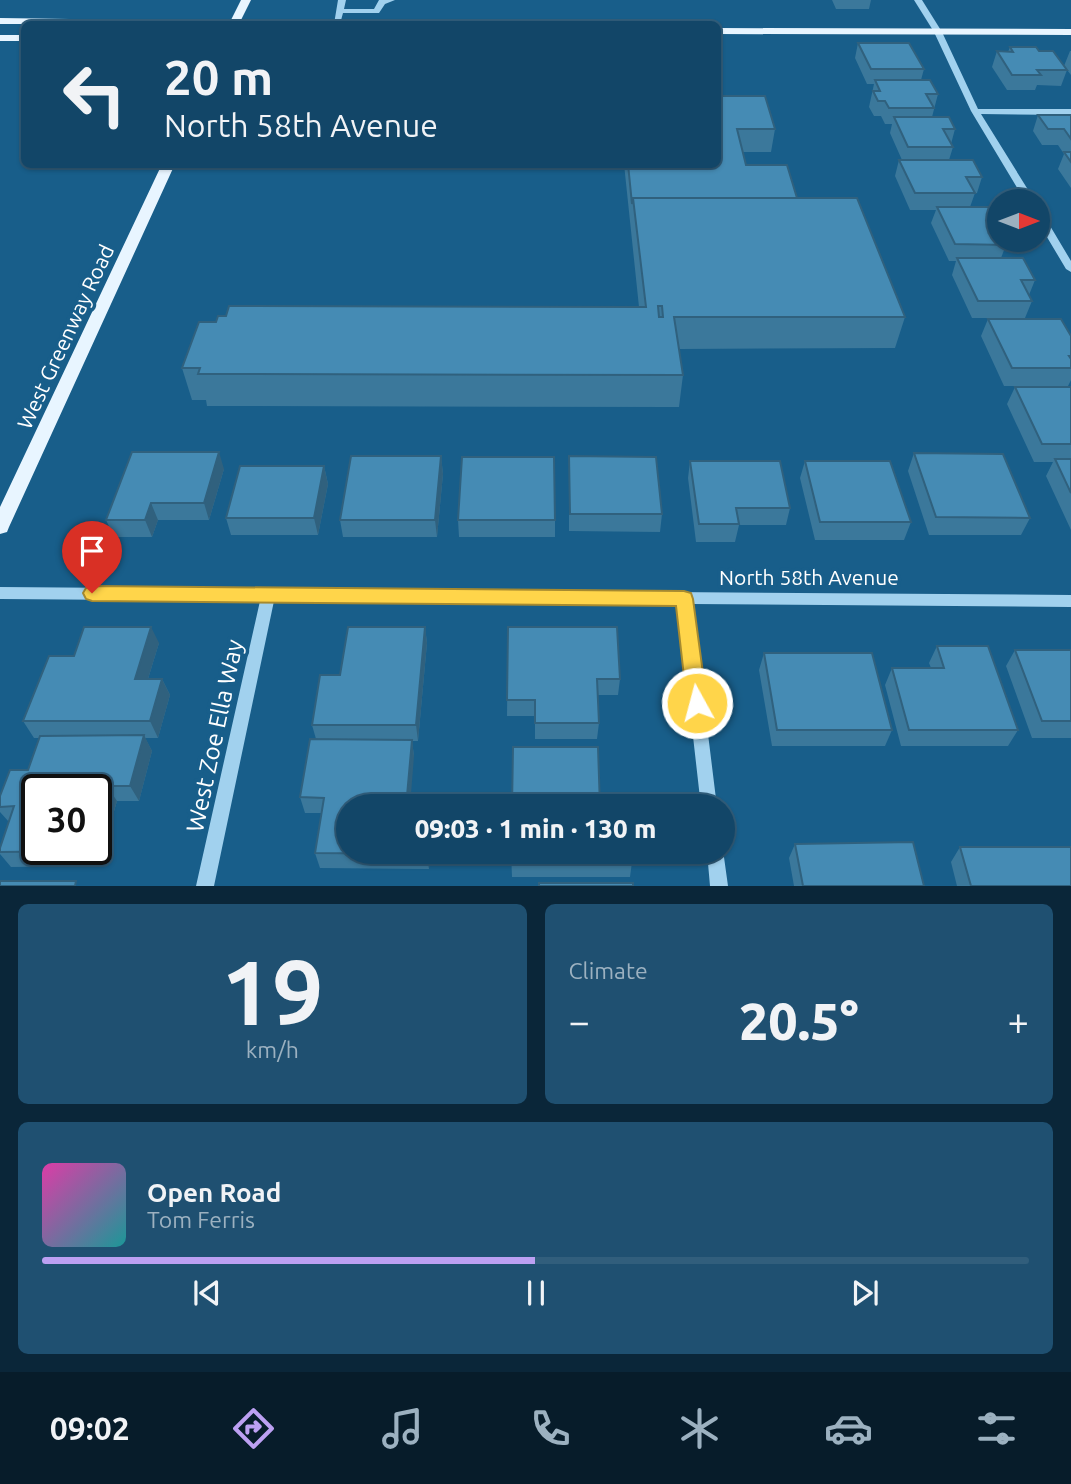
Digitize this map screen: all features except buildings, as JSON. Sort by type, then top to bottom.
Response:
[{"type":"main road","points":[[236,21],[246,0]]},
{"type":"main road","points":[[5,21],[0,36],[21,38]]},
{"type":"main road","points":[[721,31],[1071,32]]},
{"type":"main road","name":"West Greenway Road","points":[[0,527],[168,168]]},
{"type":"street","points":[[338,21],[342,0]]},
{"type":"street","points":[[363,11],[366,0]]},
{"type":"street","points":[[340,11],[376,11],[382,2],[391,0]]},
{"type":"street","points":[[918,0],[938,32],[975,111],[1023,189]]},
{"type":"street","points":[[975,111],[1071,112]]},
{"type":"street","points":[[1050,234],[1071,269]]},
{"type":"street","name":"North 58th Avenue","points":[[0,593],[1071,601]]},
{"type":"street","name":"West Zoe Ella Way","points":[[205,886],[268,595]]},
{"type":"street","points":[[684,599],[707,794]]},
{"type":"street","points":[[716,864],[719,886]]},
{"type":"route","points":[[92,593],[684,599],[697,703]]}]
